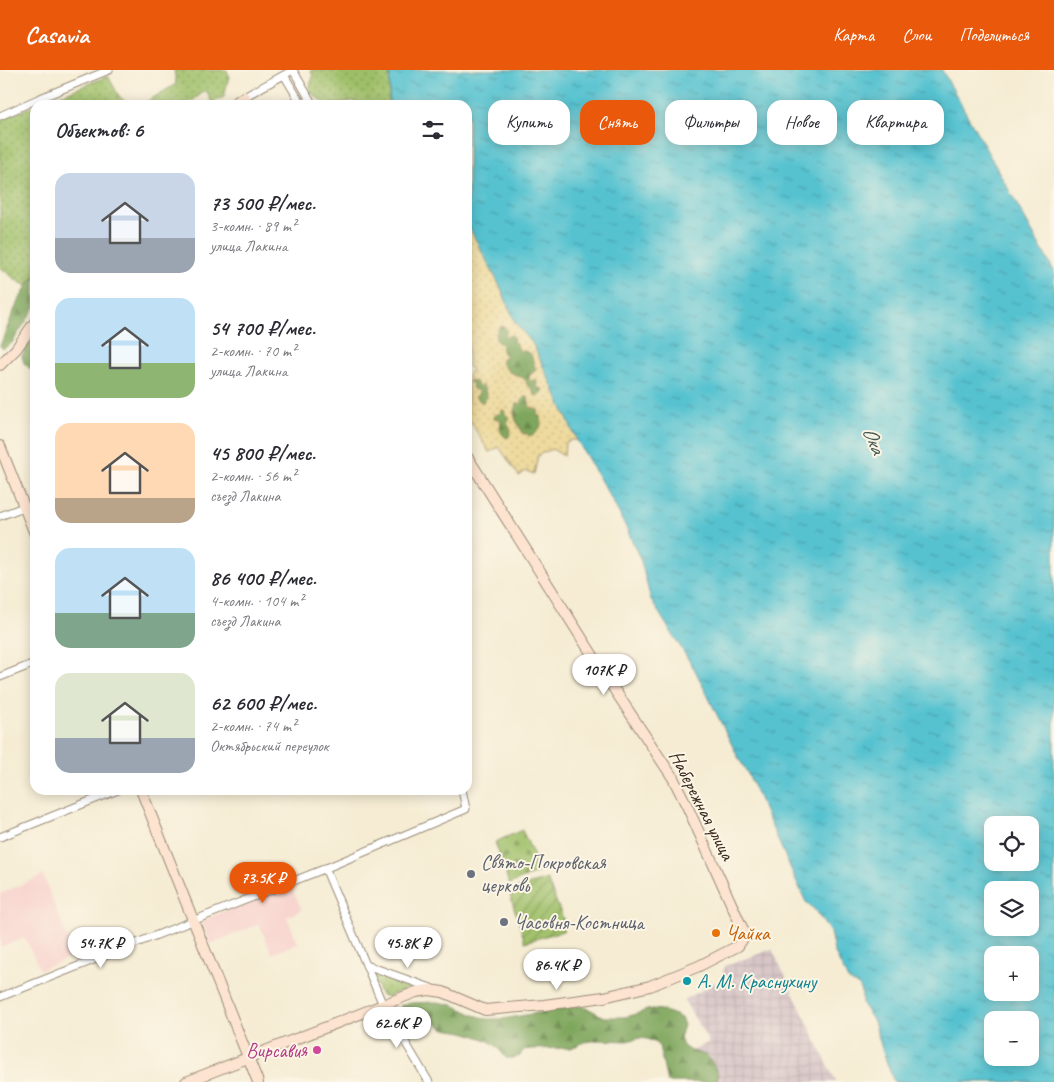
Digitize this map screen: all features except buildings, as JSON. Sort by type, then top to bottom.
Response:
[{"type":"street","points":[[36,100],[109,70]]},
{"type":"street","points":[[247,100],[293,70],[310,100]]},
{"type":"street","points":[[284,75],[299,100]]},
{"type":"street","points":[[0,116],[30,103]]},
{"type":"street","points":[[0,365],[16,349],[30,329]]},
{"type":"street","points":[[0,446],[30,520]]},
{"type":"street","name":"Набережная улица","points":[[443,992],[485,1010],[604,997],[650,986],[699,966],[738,946],[744,932],[673,778],[612,686],[472,464]]},
{"type":"street","points":[[0,516],[25,506]]},
{"type":"street","points":[[0,678],[30,665]]},
{"type":"street","points":[[0,837],[105,795]]},
{"type":"street","points":[[143,795],[258,1082]]},
{"type":"street","points":[[0,997],[325,868],[466,809],[463,795]]},
{"type":"street","points":[[325,868],[383,1005],[429,1082]]},
{"type":"street","points":[[366,966],[443,992]]},
{"type":"street","points":[[186,1082],[416,992],[429,990],[443,992]]},
{"type":"shaded area","points":[[43,875],[74,956],[40,970],[25,938],[0,947],[0,894]]},
{"type":"shaded area","points":[[290,884],[302,910],[287,917],[298,943],[272,954],[259,924],[211,944],[201,921]]},
{"type":"shaded area","points":[[772,949],[836,1082],[705,1082],[687,1054],[709,1042],[684,1000],[721,980],[725,966]]},
{"type":"green space","points":[[174,70],[227,70],[229,76],[224,97],[218,100],[211,100],[206,90],[193,100],[149,100],[176,84]]},
{"type":"green space","points":[[311,70],[390,70],[389,100],[320,100],[311,93],[310,85],[313,77]]},
{"type":"green space","points":[[108,76],[119,96],[123,100],[48,100]]},
{"type":"green space","points":[[30,107],[30,281],[26,286],[0,267],[0,120]]},
{"type":"green space","points":[[30,282],[30,315],[12,343],[3,349],[0,346],[15,309]]},
{"type":"green space","points":[[500,326],[504,327],[521,349],[531,354],[536,370],[530,375],[537,380],[536,387],[543,389],[539,396],[534,395],[523,378],[509,372],[501,363],[503,356],[506,357],[495,339],[496,332]]},
{"type":"green space","points":[[30,343],[30,368],[24,363],[22,356]]},
{"type":"green space","points":[[472,380],[482,385],[487,397],[481,403],[472,388]]},
{"type":"green space","points":[[524,397],[528,397],[530,406],[538,410],[541,422],[541,428],[532,436],[523,434],[515,416],[514,407]]},
{"type":"green space","points":[[502,410],[509,417],[508,426],[511,429],[509,437],[506,438],[500,430],[501,420],[494,419],[494,415],[499,414]]},
{"type":"green space","points":[[522,830],[541,871],[509,884],[495,842]]},
{"type":"green space","points":[[547,879],[565,923],[563,931],[525,942],[510,895],[518,892],[517,888]]},
{"type":"green space","points":[[373,975],[409,984],[410,987],[387,997],[380,994]]},
{"type":"green space","points":[[438,1002],[453,1005],[488,1019],[503,1019],[577,1006],[584,1007],[604,1017],[625,1017],[647,1010],[661,1010],[681,1018],[684,1025],[680,1038],[683,1046],[705,1055],[711,1060],[718,1074],[717,1082],[667,1082],[659,1046],[647,1039],[640,1038],[627,1041],[599,1040],[585,1042],[571,1048],[523,1050],[520,1056],[506,1058],[497,1047],[485,1039],[443,1028],[420,1012],[410,1023],[402,1013],[401,1005]]},
{"type":"sand","points":[[472,233],[501,288],[515,322],[533,344],[577,440],[565,443],[564,456],[552,449],[538,455],[534,474],[526,471],[519,476],[499,447],[489,452],[472,424],[472,386],[473,389],[478,391],[478,396],[475,397],[482,403],[487,397],[482,385],[479,387],[476,382],[472,381]],"holes":[[[501,326],[507,330],[505,336],[512,335],[513,341],[520,351],[523,350],[531,354],[536,370],[530,375],[529,380],[537,380],[537,385],[534,386],[543,389],[539,396],[534,395],[533,390],[523,378],[509,372],[501,363],[503,357],[506,357],[502,344],[496,340],[496,334]],[[524,397],[528,397],[530,407],[538,410],[539,413],[536,415],[541,416],[539,429],[529,436],[523,434],[514,415],[517,403],[521,404]],[[502,410],[509,417],[507,423],[511,430],[509,437],[506,438],[501,432],[501,420],[494,419],[494,415],[499,414]]]},
{"type":"water","name":"Ока","points":[[390,70],[942,70],[1054,271],[1054,1082],[894,1082],[874,1021],[862,1004],[859,986],[848,980],[834,951],[830,932],[814,909],[806,902],[747,772],[695,670],[651,600],[641,561],[627,529],[577,440],[533,344],[515,322],[501,288],[472,233],[472,100],[389,100]]},
{"type":"place","name":"Свято-Покровская церковь","points":[[471,874]]},
{"type":"place","name":"Часовня-Костница","points":[[504,922]]},
{"type":"place","name":"Чайка","points":[[716,933]]},
{"type":"place","name":"А. М. Краснухину","points":[[687,981]]},
{"type":"place","name":"Вирсавия","points":[[317,1050]]}]
